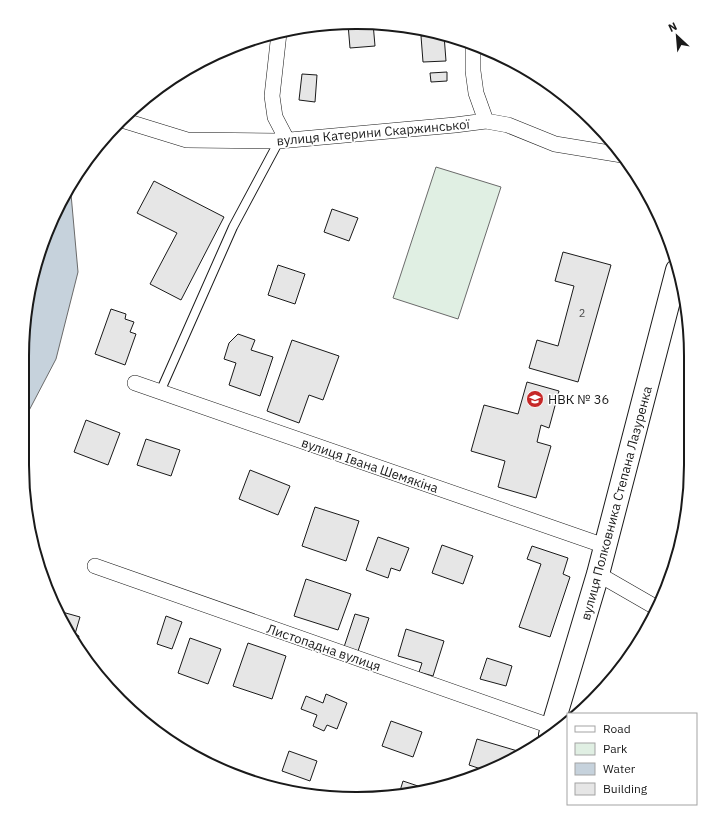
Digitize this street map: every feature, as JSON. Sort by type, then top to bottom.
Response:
[{"type":"street","points":[[278,38],[272,96],[275,117],[283,140]]},
{"type":"street","points":[[473,50],[473,70],[476,93],[486,121]]},
{"type":"street","name":"вулиця Катерини Скаржинської","points":[[128,122],[188,140],[283,140],[486,121],[508,125],[555,144],[613,154]]},
{"type":"street","name":"вулиця Полковника Степана Лазуренка","points":[[552,727],[598,574],[675,279]]},
{"type":"street","name":"вулиця Івана Шемякіна","points":[[134,383],[605,546]]},
{"type":"street","name":"Листопадна вулиця","points":[[95,566],[548,730]]},
{"type":"street","points":[[598,574],[652,605]]},
{"type":"lane","points":[[160,392],[233,228],[283,140]]},
{"type":"green space","points":[[436,167],[501,187],[458,319],[393,298]]},
{"type":"water","points":[[71,196],[78,272],[56,359],[29,411],[30,335],[35,293],[46,251]]},
{"type":"building","points":[[348,29],[374,30],[375,46],[350,48]]},
{"type":"building","points":[[421,36],[444,41],[446,61],[423,62]]},
{"type":"building","points":[[447,72],[447,81],[431,82],[430,73]]},
{"type":"building","points":[[302,74],[317,75],[315,102],[299,100]]},
{"type":"building","points":[[154,181],[224,217],[181,300],[150,284],[177,233],[137,213]]},
{"type":"building","points":[[332,209],[358,218],[349,241],[324,232]]},
{"type":"building","points":[[563,252],[611,265],[578,382],[529,368],[537,340],[558,346],[574,286],[555,281]]},
{"type":"building","points":[[278,265],[305,274],[295,304],[268,295]]},
{"type":"building","points":[[111,309],[126,314],[125,319],[134,322],[130,332],[136,334],[125,365],[95,354]]},
{"type":"building","points":[[238,334],[255,340],[251,350],[273,357],[260,396],[229,385],[236,363],[224,359],[229,343]]},
{"type":"building","points":[[292,340],[339,356],[323,400],[309,395],[299,423],[267,411]]},
{"type":"building","points":[[527,382],[559,391],[549,428],[541,425],[537,442],[551,446],[536,498],[498,487],[505,461],[471,451],[484,405],[518,414]]},
{"type":"building","points":[[86,420],[120,433],[108,465],[74,452]]},
{"type":"building","points":[[146,439],[180,450],[171,476],[137,465]]},
{"type":"building","points":[[250,470],[290,486],[278,515],[239,499]]},
{"type":"building","points":[[315,507],[359,521],[346,561],[302,546]]},
{"type":"building","points":[[378,537],[409,548],[400,571],[391,568],[388,578],[366,570]]},
{"type":"building","points":[[442,545],[473,556],[463,584],[432,573]]},
{"type":"building","points":[[532,546],[568,558],[563,574],[570,577],[550,637],[519,627],[541,564],[527,559]]},
{"type":"building","points":[[306,579],[351,594],[338,630],[294,616]]},
{"type":"building","points":[[65,613],[80,617],[76,632]]},
{"type":"building","points":[[355,614],[369,618],[358,651],[344,647]]},
{"type":"building","points":[[166,616],[182,622],[172,649],[157,644]]},
{"type":"building","points":[[406,629],[444,641],[433,676],[419,672],[422,663],[398,656]]},
{"type":"building","points":[[190,638],[221,649],[208,684],[178,673]]},
{"type":"building","points":[[248,643],[286,656],[272,699],[233,686]]},
{"type":"building","points":[[487,658],[512,666],[506,686],[480,679]]},
{"type":"building","points":[[326,694],[347,703],[337,729],[327,725],[324,731],[313,726],[317,715],[301,709],[306,696],[323,703]]},
{"type":"building","points":[[391,721],[422,732],[413,757],[382,746]]},
{"type":"building","points":[[477,739],[515,750],[479,768],[469,765]]},
{"type":"building","points":[[289,751],[317,761],[310,781],[282,771]]},
{"type":"building","points":[[403,781],[419,786],[401,789]]},
{"type":"place","name":"НВК № 36","points":[[535,399]]}]
